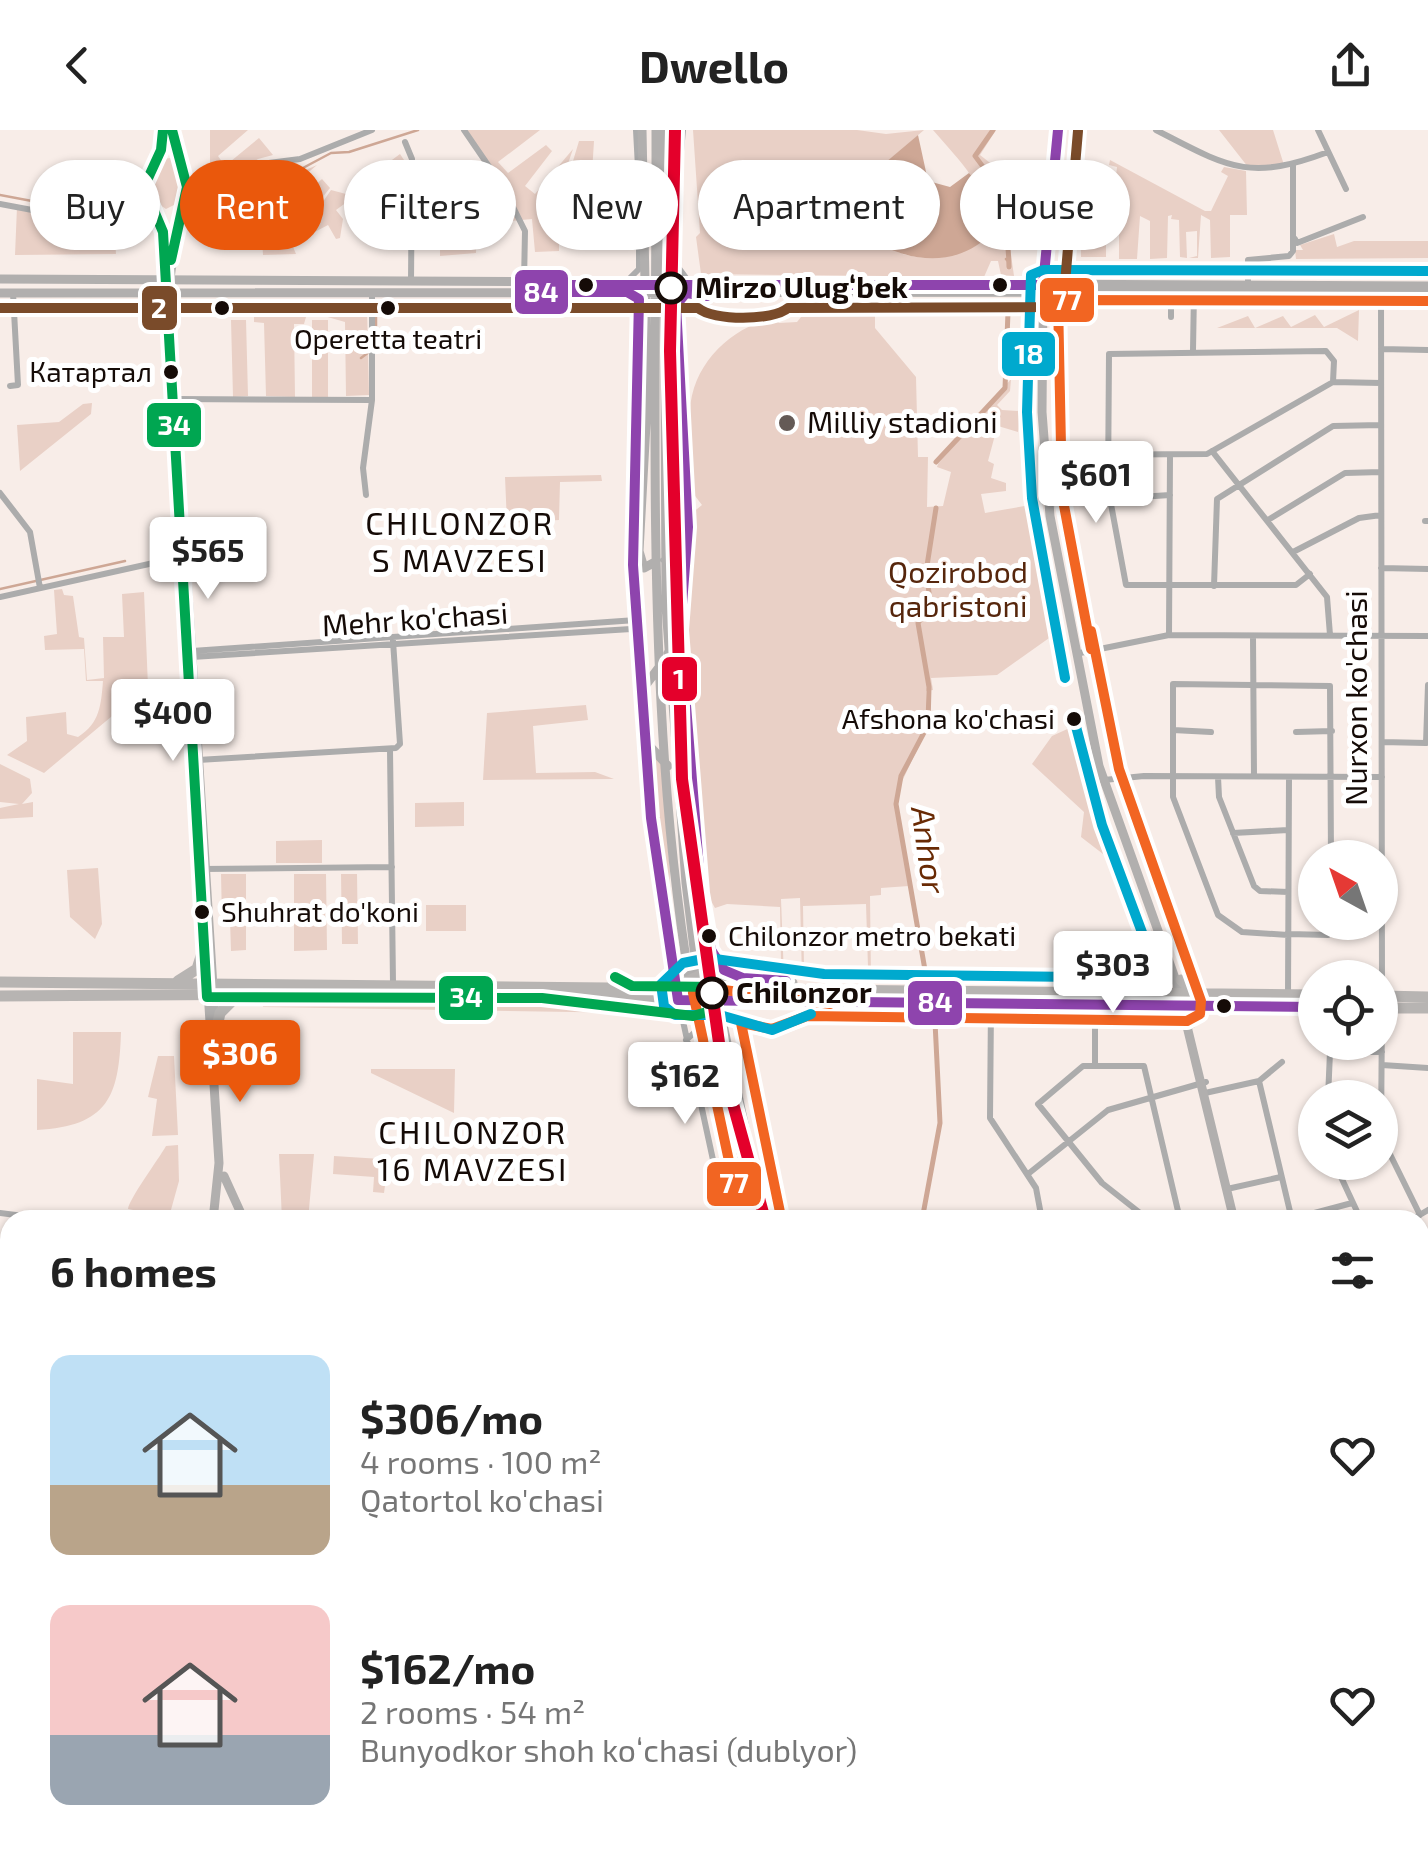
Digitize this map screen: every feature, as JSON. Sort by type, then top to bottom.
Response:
[{"type":"highway","points":[[711,946],[724,970],[743,978]]},
{"type":"highway","points":[[169,984],[194,972],[204,947]]},
{"type":"highway","points":[[678,1007],[696,974],[715,973],[824,988],[840,995],[1061,1004],[1182,993],[1203,1006],[1298,1007]]},
{"type":"highway","points":[[0,983],[646,986],[678,1007]]},
{"type":"highway","points":[[43,996],[43,988],[99,985]]},
{"type":"highway","points":[[0,996],[604,998],[649,994],[646,986]]},
{"type":"highway","points":[[542,998],[678,1007],[718,994],[824,988]]},
{"type":"highway","points":[[718,994],[746,1000],[840,995],[1298,995]]},
{"type":"highway","points":[[216,1032],[222,1009],[240,996]]},
{"type":"highway","points":[[1398,1000],[1428,997]]},
{"type":"highway","points":[[604,998],[678,1007]]},
{"type":"highway","points":[[1398,1004],[1428,1008]]},
{"type":"highway","points":[[1191,1029],[1203,1006]]},
{"type":"main road","points":[[157,160],[164,130]]},
{"type":"main road","points":[[172,130],[180,160]]},
{"type":"main road","points":[[639,130],[646,287],[639,560],[647,568],[661,560]]},
{"type":"main road","points":[[660,130],[660,666],[673,764]]},
{"type":"main road","points":[[661,560],[673,568],[681,560],[671,288],[680,130]]},
{"type":"main road","points":[[1059,160],[1061,130]]},
{"type":"main road","points":[[1061,130],[1046,289],[1046,455],[1054,515],[1078,653],[1106,780],[1182,993],[1234,1210]]},
{"type":"main road","points":[[159,155],[169,150],[178,154]]},
{"type":"main road","points":[[160,221],[170,232],[180,227]]},
{"type":"main road","points":[[160,221],[167,280],[220,1144],[225,1182],[238,1210]]},
{"type":"main road","points":[[167,280],[180,227]]},
{"type":"main road","points":[[1046,289],[1051,250]]},
{"type":"main road","points":[[0,280],[411,282],[480,287],[524,282],[536,287]]},
{"type":"main road","points":[[74,280],[74,293]]},
{"type":"main road","points":[[274,281],[271,286],[275,293]]},
{"type":"main road","points":[[0,293],[372,292],[480,287],[1428,289]]},
{"type":"main road","points":[[661,560],[687,940],[709,1076],[742,1210]]},
{"type":"main road","points":[[668,652],[682,670]]},
{"type":"main road","points":[[642,690],[660,666]]},
{"type":"main road","points":[[646,742],[673,764]]},
{"type":"main road","points":[[673,764],[686,745]]},
{"type":"main road","points":[[202,869],[209,983]]},
{"type":"main road","points":[[210,997],[216,1032],[220,1144],[215,1210]]},
{"type":"main road","points":[[1191,1029],[1205,1088]]},
{"type":"main road","points":[[709,1076],[750,1210]]},
{"type":"street","points":[[295,160],[372,130]]},
{"type":"street","points":[[464,130],[504,187],[524,231],[524,282]]},
{"type":"street","points":[[639,130],[639,268],[624,287],[640,303],[643,406],[632,546],[633,624],[639,635],[651,818],[678,1007],[724,1210]]},
{"type":"street","points":[[1156,130],[1229,167],[1294,165],[1328,152]]},
{"type":"street","points":[[1318,130],[1346,189]]},
{"type":"street","points":[[404,142],[412,160],[411,282]]},
{"type":"street","points":[[678,155],[678,268],[692,288],[676,305],[688,527],[680,630],[686,745],[718,994],[764,1210]]},
{"type":"street","points":[[1248,289],[1248,260],[1289,256],[1295,242],[1294,165]]},
{"type":"street","points":[[0,204],[30,210]]},
{"type":"street","points":[[1295,242],[1363,218]]},
{"type":"street","points":[[1171,289],[1171,317]]},
{"type":"street","points":[[1193,350],[1194,289]]},
{"type":"street","name":"Nurxon ko'chasi","points":[[1381,289],[1381,960]]},
{"type":"street","points":[[366,495],[364,468],[372,400],[372,292]]},
{"type":"street","points":[[10,386],[18,386],[13,293]]},
{"type":"street","points":[[1382,349],[1428,350]]},
{"type":"street","points":[[1310,574],[1296,586],[1126,585],[1109,499],[1110,352],[1326,352],[1334,362],[1333,382]]},
{"type":"street","points":[[1046,455],[1212,452],[1333,382],[1381,382]]},
{"type":"street","points":[[173,399],[372,400]]},
{"type":"street","points":[[1214,586],[1215,502],[1237,482],[1334,426],[1381,424]]},
{"type":"street","points":[[1212,452],[1330,602],[1330,636]]},
{"type":"street","points":[[1169,635],[1170,455]]},
{"type":"street","points":[[1268,520],[1345,473],[1381,472]]},
{"type":"street","points":[[0,493],[30,532],[40,588]]},
{"type":"street","points":[[1109,499],[1170,495]]},
{"type":"street","points":[[1293,552],[1361,517],[1381,516]]},
{"type":"street","points":[[0,597],[183,556]]},
{"type":"street","points":[[1382,568],[1428,569]]},
{"type":"street","name":"Mehr ko'chasi","points":[[189,654],[633,624]]},
{"type":"street","points":[[1078,653],[1169,635],[1428,636]]},
{"type":"street","points":[[1253,636],[1254,776]]},
{"type":"street","points":[[195,760],[390,750],[400,744],[396,641]]},
{"type":"street","points":[[1298,934],[1248,933],[1221,920],[1173,797],[1173,684],[1328,684],[1332,731],[1331,840]]},
{"type":"street","points":[[1382,742],[1427,743],[1428,684]]},
{"type":"street","points":[[1173,730],[1210,732]]},
{"type":"street","points":[[1296,732],[1332,731]]},
{"type":"street","points":[[390,750],[393,983]]},
{"type":"street","points":[[1218,777],[1219,797],[1255,887],[1288,892]]},
{"type":"street","points":[[1288,995],[1289,777]]},
{"type":"street","points":[[1106,780],[1382,777]]},
{"type":"street","points":[[1233,832],[1288,830]]},
{"type":"street","points":[[202,869],[392,868]]},
{"type":"street","points":[[672,956],[682,961],[695,960],[711,946]]},
{"type":"street","points":[[646,986],[668,978],[672,956]]},
{"type":"street","points":[[726,1034],[728,1011],[746,1000]]},
{"type":"street","points":[[991,1003],[990,1118],[1028,1174],[1038,1193],[1041,1210]]},
{"type":"street","points":[[1061,1004],[1076,1018],[1096,1021],[1096,1066]]},
{"type":"street","points":[[686,1041],[703,1025],[726,1034]]},
{"type":"street","name":"Nurxon ko'chasi","points":[[1382,1060],[1382,1139],[1418,1210]]},
{"type":"street","points":[[1028,1174],[1108,1110],[1205,1088],[1259,1081],[1282,1062]]},
{"type":"street","points":[[1136,1210],[1102,1183],[1038,1104],[1083,1066],[1144,1066],[1178,1210]]},
{"type":"street","points":[[1382,1066],[1428,1068]]},
{"type":"street","points":[[1259,1081],[1289,1210]]},
{"type":"street","points":[[1229,1189],[1281,1177]]},
{"type":"street","points":[[1342,1180],[1356,1210]]},
{"type":"street","points":[[1327,1210],[1352,1203]]},
{"type":"green space","points":[[210,130],[248,130],[218,156],[221,160],[210,160]]},
{"type":"green space","points":[[466,130],[540,130],[501,160],[487,160]]},
{"type":"green space","points":[[693,130],[857,130],[886,134],[924,130],[889,160],[698,160],[698,204]]},
{"type":"green space","points":[[933,130],[996,130],[980,155],[986,160],[960,161]]},
{"type":"green space","points":[[1219,130],[1273,130],[1284,165],[1248,167]]},
{"type":"green space","points":[[259,138],[273,155],[232,160]]},
{"type":"green space","points":[[579,141],[594,141],[593,160],[573,160]]},
{"type":"green space","points":[[546,145],[552,151],[545,160],[536,160],[536,172],[525,186],[536,193],[536,250],[559,251],[535,252],[532,219],[516,220],[516,167]]},
{"type":"green space","points":[[177,157],[180,165],[180,202],[166,209],[160,205],[157,160]]},
{"type":"green space","points":[[1224,167],[1246,171],[1247,215],[1230,215],[1230,257],[1211,258],[1210,220],[1201,215],[1198,258],[1189,258],[1197,256],[1197,231],[1186,232],[1187,258],[1180,257],[1179,220],[1171,219],[1172,215],[1168,216],[1167,258],[1150,259],[1150,221],[1140,216],[1137,259],[1119,259],[1119,250],[1130,250],[1130,171],[1205,211],[1211,211],[1228,176],[1221,172]]},
{"type":"green space","points":[[331,190],[344,193],[344,204],[336,210],[343,219],[340,238],[336,239],[328,225],[324,227],[324,200]]},
{"type":"green space","points":[[17,207],[30,208],[30,250],[116,250],[116,254],[15,255]]},
{"type":"green space","points":[[1334,234],[1337,247],[1354,241],[1428,241],[1428,258],[1296,259],[1295,250],[1303,250],[1300,245]]},
{"type":"green space","points":[[696,237],[698,250],[894,250],[926,258],[965,250],[1010,250],[1014,276],[1001,275],[998,261],[991,261],[984,277],[701,274]]},
{"type":"green space","points":[[263,250],[294,250],[296,254],[263,255]]},
{"type":"green space","points":[[440,250],[476,250],[476,253],[440,256]]},
{"type":"green space","points":[[1081,250],[1106,250],[1106,257],[1081,257]]},
{"type":"green space","points":[[367,308],[369,395],[346,396],[345,322],[324,316],[324,309]]},
{"type":"green space","points":[[245,310],[315,310],[304,324],[294,324],[295,397],[266,396],[264,323],[254,322],[254,316],[245,316]]},
{"type":"green space","points":[[1359,310],[1358,341],[1337,328],[1255,328],[1283,316],[1291,327],[1315,315],[1324,327]]},
{"type":"green space","name":"Qozirobod qabristoni","points":[[875,311],[875,328],[916,377],[918,457],[928,457],[927,507],[943,506],[951,472],[937,467],[938,464],[1011,379],[1010,391],[997,405],[1002,410],[1019,411],[1018,432],[988,423],[985,431],[995,435],[988,461],[994,464],[991,478],[1006,483],[1006,491],[981,494],[985,513],[1030,505],[1035,530],[1040,530],[1059,631],[997,675],[931,678],[933,690],[926,691],[926,731],[896,794],[909,886],[881,888],[881,895],[870,896],[871,980],[855,982],[855,968],[868,967],[866,904],[803,906],[804,968],[820,969],[821,980],[802,978],[800,898],[781,899],[784,977],[775,976],[776,964],[781,963],[780,907],[727,904],[715,908],[709,897],[687,656],[692,513],[702,505],[689,488],[686,412],[690,411],[692,394],[706,364],[743,330],[775,318],[779,323],[797,322],[805,312]]},
{"type":"green space","points":[[1248,316],[1255,328],[1217,328]]},
{"type":"green space","points":[[231,320],[246,320],[248,396],[233,397]]},
{"type":"green space","points":[[312,320],[328,320],[328,398],[312,398]]},
{"type":"green space","points":[[92,403],[91,414],[20,471],[17,425],[59,422],[83,404]]},
{"type":"green space","points":[[601,475],[602,481],[560,482],[559,520],[507,523],[505,477]]},
{"type":"green space","points":[[62,589],[64,595],[73,596],[79,637],[84,638],[87,680],[104,678],[103,637],[124,637],[122,594],[144,592],[148,686],[44,773],[7,755],[27,741],[26,717],[66,712],[67,734],[78,737],[95,719],[103,681],[86,681],[84,649],[45,650],[44,636],[57,634],[54,590]]},
{"type":"green space","points":[[586,705],[588,720],[533,726],[536,773],[595,772],[614,779],[483,780],[487,713]]},
{"type":"green space","points":[[1074,726],[1086,784],[1116,864],[1081,837],[1084,812],[1032,764],[1052,736]]},
{"type":"green space","points":[[652,753],[661,762],[670,872],[668,902]]},
{"type":"green space","points":[[0,764],[30,779],[32,793],[22,804],[33,802],[33,817],[0,819],[0,808],[19,804],[0,802]]},
{"type":"green space","points":[[464,802],[464,826],[415,827],[415,803]]},
{"type":"green space","points":[[322,840],[322,863],[276,863],[276,841]]},
{"type":"green space","points":[[98,868],[102,924],[95,939],[70,917],[67,870]]},
{"type":"green space","points":[[221,874],[246,874],[246,950],[231,951],[230,920],[222,920]]},
{"type":"green space","points":[[294,874],[326,874],[327,950],[294,951]]},
{"type":"green space","points":[[341,874],[357,874],[358,944],[342,944]]},
{"type":"green space","points":[[426,905],[466,905],[466,931],[426,931]]},
{"type":"green space","points":[[263,1002],[588,1007],[636,1013],[263,1007]]},
{"type":"green space","points":[[73,1032],[121,1032],[112,1091],[105,1104],[80,1122],[37,1130],[37,1079],[73,1084]]},
{"type":"green space","points":[[158,1056],[174,1056],[178,1135],[152,1136],[157,1099],[148,1097]]},
{"type":"green space","points":[[371,1069],[455,1069],[454,1113],[371,1073]]},
{"type":"green space","points":[[178,1145],[179,1181],[171,1210],[128,1209],[138,1188],[166,1146]]},
{"type":"green space","points":[[279,1154],[314,1154],[309,1210],[282,1210]]},
{"type":"green space","points":[[334,1156],[397,1160],[396,1179],[386,1178],[384,1193],[373,1192],[374,1177],[333,1174]]},
{"type":"shaded area","points":[[918,135],[923,160],[888,160]]},
{"type":"shaded area","points":[[960,180],[960,250],[969,250],[943,258],[892,250],[940,250],[940,184],[950,187]]},
{"type":"waterway","points":[[318,160],[418,130]]},
{"type":"waterway","name":"Anhor","points":[[993,130],[975,156],[991,181],[1001,208],[1009,267]]},
{"type":"waterway","points":[[0,195],[30,201]]},
{"type":"waterway","points":[[376,349],[376,304],[545,306]]},
{"type":"waterway","name":"Anhor","points":[[936,462],[1005,388],[1008,312]]},
{"type":"waterway","points":[[361,358],[369,352]]},
{"type":"waterway","name":"Anhor","points":[[925,970],[896,804],[901,776],[928,725],[929,687],[918,623],[931,606],[926,572],[936,508]]},
{"type":"waterway","points":[[0,589],[125,561]]},
{"type":"waterway","name":"Anhor","points":[[924,1210],[940,1123],[935,1022]]},
{"type":"transit line","name":"34","points":[[163,130],[161,150],[144,187],[163,232],[207,997],[542,998],[693,1016],[710,1011],[720,1000],[717,987],[632,986],[615,977]]},
{"type":"transit line","name":"34","points":[[171,260],[187,187],[172,130]]},
{"type":"transit line","name":"1","points":[[675,130],[670,351],[682,779],[722,1064],[762,1210]]},
{"type":"transit line","name":"84","points":[[1058,130],[1043,285],[532,285],[536,292],[627,292],[639,299],[633,565],[651,818],[678,1000],[1298,1007]]},
{"type":"transit line","name":"2","points":[[0,308],[698,308],[743,318],[788,308],[1052,307],[1064,295],[1078,131]]},
{"type":"transit line","name":"18","points":[[1065,678],[1032,498],[1027,412],[1031,275],[1043,270],[1428,271]]},
{"type":"transit line","name":"84","points":[[707,296],[686,293],[676,305],[688,527],[680,630],[701,893],[711,950],[724,970],[743,978],[786,981]]},
{"type":"transit line","name":"77","points":[[1091,649],[1062,495],[1058,300],[1428,301]]},
{"type":"transit line","name":"77","points":[[780,1210],[741,1023],[772,1029],[807,1016],[1187,1021],[1200,1014],[1201,1001],[1119,769],[1091,631]]},
{"type":"transit line","name":"18","points":[[811,1014],[772,1030],[720,1015],[675,1015],[664,1006],[661,984],[683,963],[708,958],[824,974],[1159,978],[1102,825],[1074,719]]},
{"type":"transit line","name":"77","points":[[740,1210],[693,993],[709,988],[830,1004]]},
{"type":"place","name":"Mirzo Ulugʻbek","points":[[671,288]]},
{"type":"place","name":"Operetta teatri","points":[[388,308]]},
{"type":"place","name":"Катартал","points":[[171,372]]},
{"type":"place","name":"Milliy stadioni","points":[[787,423]]},
{"type":"place","name":"Afshona ko'chasi","points":[[1074,719]]},
{"type":"place","name":"Shuhrat do'koni","points":[[202,912]]},
{"type":"place","name":"Chilonzor metro bekati","points":[[709,936]]},
{"type":"place","name":"Chilonzor","points":[[712,993]]},
{"type":"district","name":"CHILONZOR S MAVZESI","points":[[460,542]]},
{"type":"district","name":"CHILONZOR 16 MAVZESI","points":[[473,1152]]}]
